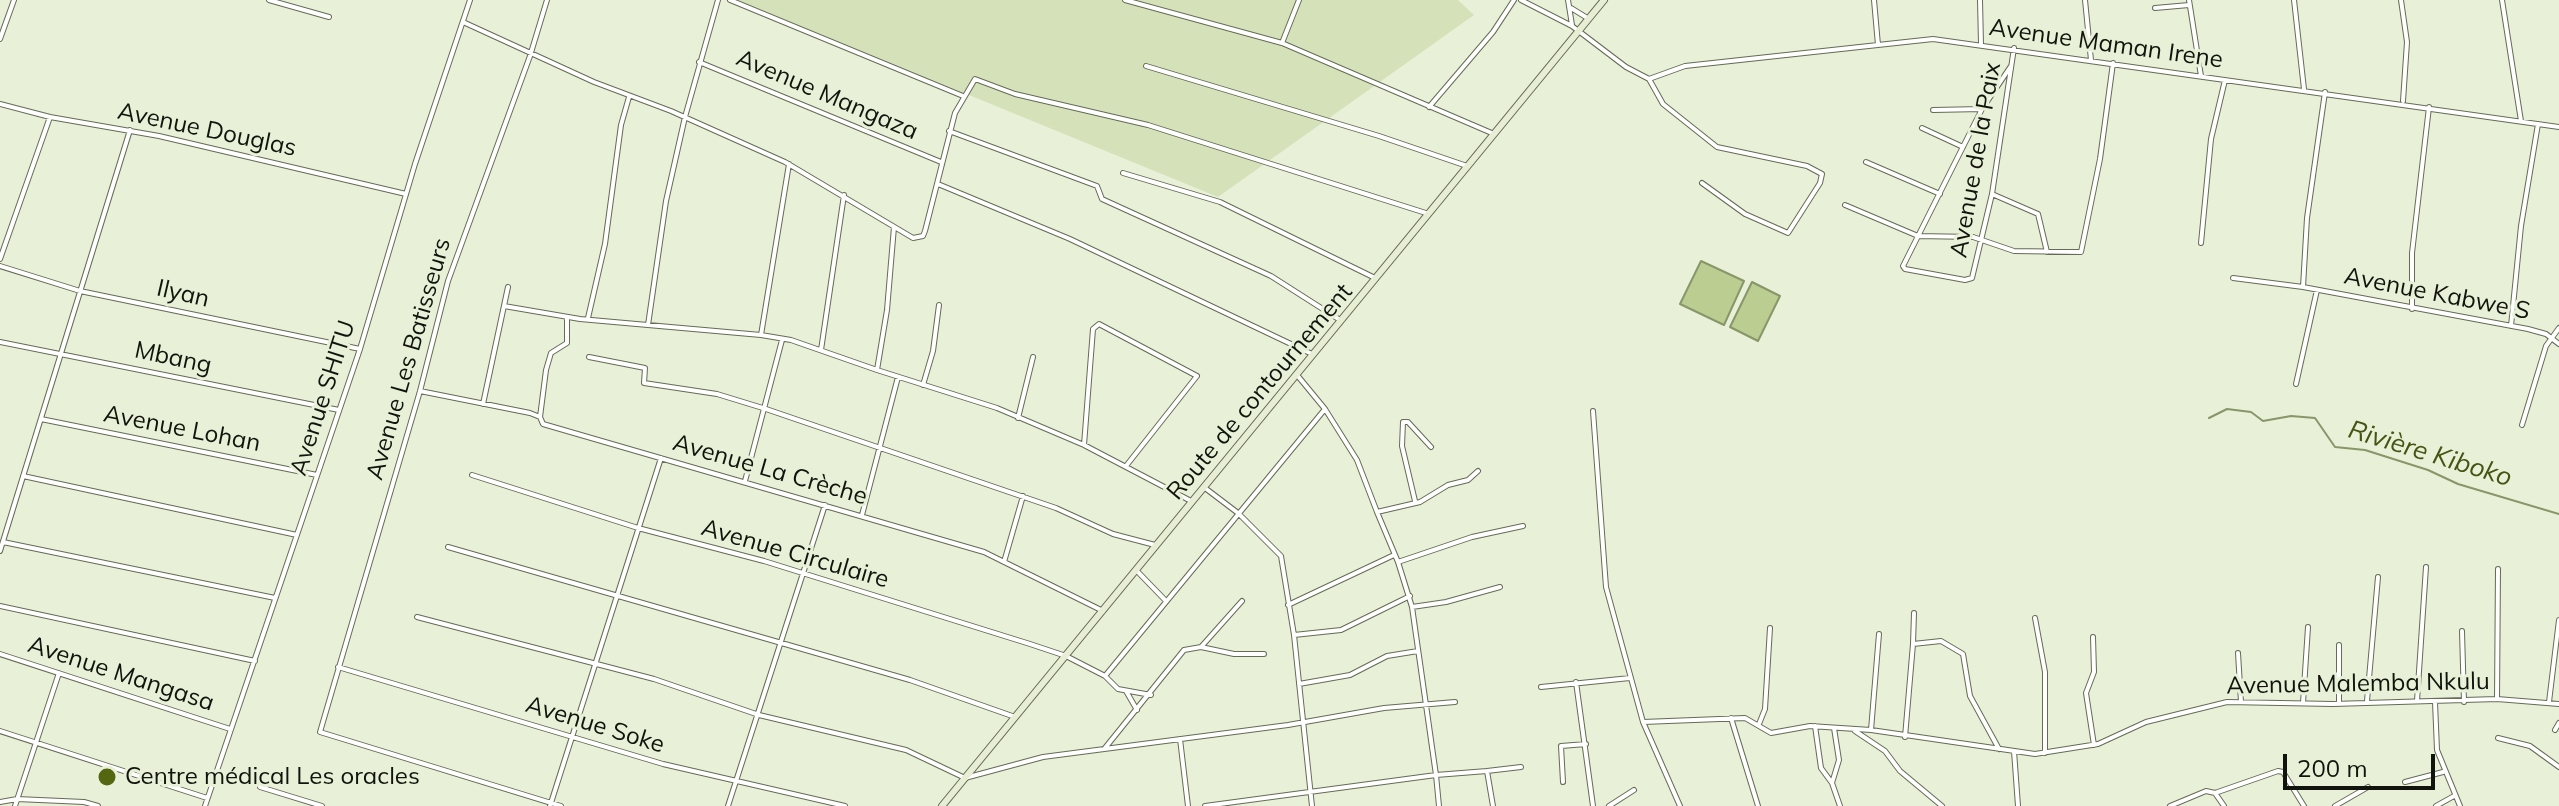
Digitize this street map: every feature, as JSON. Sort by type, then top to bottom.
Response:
[{"type":"street","points":[[0,39],[14,0]]},
{"type":"street","points":[[269,0],[329,17]]},
{"type":"street","name":"Avenue SHITU","points":[[205,806],[360,349],[406,194],[470,0]]},
{"type":"street","name":"Avenue Les Batisseurs","points":[[547,0],[531,53],[448,281],[420,391],[320,732],[550,804]]},
{"type":"street","points":[[648,325],[662,225],[685,117],[718,0]]},
{"type":"street","points":[[730,0],[963,96]]},
{"type":"street","points":[[1125,0],[1282,43],[1496,135]]},
{"type":"street","points":[[1282,43],[1299,0]]},
{"type":"street","points":[[1429,107],[1493,32],[1514,0]]},
{"type":"street","points":[[1521,0],[1576,28],[1626,67],[1649,79],[1663,104],[1717,147],[1807,166],[1822,174],[1820,183],[1788,233],[1745,214],[1702,183]]},
{"type":"street","points":[[1568,0],[1576,28]]},
{"type":"street","name":"Route de contournement","points":[[942,806],[1431,215],[1576,28],[1589,19],[1604,0]]},
{"type":"street","points":[[1874,0],[1878,45]]},
{"type":"street","points":[[1980,0],[1981,44]]},
{"type":"street","points":[[2085,0],[2091,60]]},
{"type":"street","points":[[2294,0],[2304,89]]},
{"type":"street","points":[[2401,0],[2406,32],[2403,102]]},
{"type":"street","points":[[2502,0],[2521,121]]},
{"type":"street","points":[[2155,8],[2189,2],[2201,76]]},
{"type":"street","points":[[1571,8],[1589,19]]},
{"type":"street","points":[[463,22],[629,97],[685,117],[789,164],[913,238],[923,236],[949,131],[963,96],[975,79],[1026,97],[1148,125],[1431,215]]},
{"type":"street","name":"Avenue Maman Irene","points":[[1649,79],[1685,66],[1933,39],[2403,102],[2559,127]]},
{"type":"street","name":"Avenue de la Paix","points":[[1918,236],[1903,268],[1935,276],[1972,278],[1992,194],[2014,48]]},
{"type":"street","name":"Avenue Mangaza","points":[[699,62],[941,162]]},
{"type":"street","points":[[1845,205],[1918,236],[1982,239],[2014,251],[2079,253],[2083,250],[2113,62]]},
{"type":"street","points":[[1146,66],[1379,136],[1469,167]]},
{"type":"street","points":[[1918,236],[1982,109],[2011,66]]},
{"type":"street","points":[[2201,243],[2211,139],[2225,79]]},
{"type":"street","points":[[2303,287],[2307,218],[2325,92]]},
{"type":"street","points":[[588,319],[605,244],[621,125],[629,97]]},
{"type":"street","name":"Avenue Douglas","points":[[0,104],[50,117],[130,130],[406,194]]},
{"type":"street","points":[[2412,309],[2412,253],[2429,107]]},
{"type":"street","points":[[1933,110],[1982,109]]},
{"type":"street","points":[[0,259],[50,117]]},
{"type":"street","points":[[2511,326],[2520,237],[2538,124]]},
{"type":"street","points":[[1922,128],[1963,147]]},
{"type":"street","points":[[0,551],[130,130]]},
{"type":"street","points":[[949,131],[1097,186],[1102,199],[1271,276],[1342,321]]},
{"type":"street","points":[[1866,162],[1940,194]]},
{"type":"street","points":[[761,335],[789,164]]},
{"type":"street","points":[[1123,173],[1220,202],[1336,256],[1377,279]]},
{"type":"street","points":[[937,184],[1070,239],[1314,355]]},
{"type":"street","points":[[1992,194],[2038,214],[2047,252]]},
{"type":"street","points":[[821,350],[844,195]]},
{"type":"street","points":[[877,370],[887,310],[894,227]]},
{"type":"street","name":"Ilyan","points":[[0,266],[80,291],[360,349]]},
{"type":"street","name":"Avenue Kabwe S","points":[[2233,278],[2303,287],[2511,326],[2551,337],[2559,328]]},
{"type":"street","points":[[483,404],[508,287]]},
{"type":"street","points":[[2296,384],[2317,290]]},
{"type":"street","points":[[923,385],[933,351],[939,305]]},
{"type":"street","points":[[504,306],[567,317],[761,335],[821,350],[1018,418],[1084,445],[1193,502]]},
{"type":"street","points":[[540,417],[551,353],[567,343],[567,317]]},
{"type":"street","points":[[1084,445],[1093,329],[1099,324],[1197,376],[1126,466]]},
{"type":"street","points":[[2522,425],[2551,337],[2559,344]]},
{"type":"street","points":[[745,482],[782,340]]},
{"type":"street","name":"Mbang","points":[[0,342],[339,410]]},
{"type":"street","points":[[589,357],[645,368],[644,383],[717,394],[763,408],[1023,496],[1113,534],[1157,545]]},
{"type":"street","points":[[1018,418],[1033,357]]},
{"type":"street","points":[[1297,375],[1325,409],[1368,481],[1410,596],[1439,806]]},
{"type":"street","points":[[862,515],[898,377]]},
{"type":"street","name":"Avenue La Crèche","points":[[420,391],[540,417],[543,424],[862,515],[1004,562],[1103,611]]},
{"type":"street","points":[[1137,710],[1126,691],[1105,676],[1325,409]]},
{"type":"street","points":[[1593,411],[1606,587],[1643,722],[1680,806]]},
{"type":"street","name":"Avenue Lohan","points":[[41,419],[317,475]]},
{"type":"street","points":[[1415,501],[1402,446],[1403,422],[1408,422],[1431,447]]},
{"type":"street","points":[[561,806],[550,804],[661,458]]},
{"type":"street","points":[[1377,512],[1436,496],[1444,488],[1468,480],[1478,471]]},
{"type":"street","name":"Avenue Circulaire","points":[[472,475],[1066,656],[1105,676]]},
{"type":"street","points":[[23,476],[297,535]]},
{"type":"street","points":[[1205,488],[1238,513],[1279,553],[1294,635],[1312,806]]},
{"type":"street","points":[[1004,562],[1023,496]]},
{"type":"street","points":[[728,806],[825,505]]},
{"type":"street","points":[[1398,562],[1472,537],[1523,526]]},
{"type":"street","points":[[3,542],[275,598]]},
{"type":"street","points":[[448,547],[910,680],[1015,717]]},
{"type":"street","points":[[1288,605],[1394,555]]},
{"type":"street","points":[[2417,701],[2426,567]]},
{"type":"street","points":[[2497,699],[2498,569]]},
{"type":"street","points":[[1136,570],[1166,601]]},
{"type":"street","points":[[2367,701],[2378,577]]},
{"type":"street","points":[[1412,607],[1446,602],[1500,587]]},
{"type":"street","points":[[1294,635],[1341,630],[1410,596]]},
{"type":"street","points":[[1201,647],[1242,601]]},
{"type":"street","points":[[0,606],[255,661]]},
{"type":"street","points":[[1905,737],[1914,613]]},
{"type":"street","points":[[417,617],[654,679],[759,715],[906,750],[965,778],[1043,757],[1455,702]]},
{"type":"street","points":[[2035,618],[2045,672],[2045,753]]},
{"type":"street","points":[[2549,702],[2559,620]]},
{"type":"street","points":[[2303,703],[2308,627]]},
{"type":"street","points":[[1759,724],[1765,709],[1770,628]]},
{"type":"street","points":[[2462,631],[2464,702]]},
{"type":"street","points":[[1871,730],[1879,634]]},
{"type":"street","points":[[2093,637],[2094,672],[2086,693],[2094,745]]},
{"type":"street","points":[[1913,644],[1941,641],[1961,651],[1970,696],[1999,749]]},
{"type":"street","points":[[2339,645],[2339,704]]},
{"type":"street","points":[[1103,750],[1151,695],[1184,650],[1201,647],[1234,654],[1264,654]]},
{"type":"street","points":[[1299,684],[1350,675],[1387,656],[1418,651]]},
{"type":"street","points":[[2238,653],[2241,702]]},
{"type":"street","name":"Avenue Mangasa","points":[[0,654],[231,729]]},
{"type":"street","name":"Avenue Soke","points":[[338,667],[735,783],[845,806]]},
{"type":"street","points":[[15,806],[59,673]]},
{"type":"street","points":[[1541,687],[1630,678]]},
{"type":"street","points":[[1576,682],[1593,806]]},
{"type":"street","points":[[1126,691],[1151,695]]},
{"type":"street","name":"Avenue Malemba Nkulu","points":[[1643,722],[1746,718],[1771,733],[1815,726],[1871,730],[1905,737],[2045,753],[2094,745],[2146,722],[2209,705],[2497,699],[2559,704]]},
{"type":"street","points":[[2435,702],[2436,742],[2443,772],[2460,806]]},
{"type":"street","points":[[1731,718],[1758,806]]},
{"type":"street","points":[[2555,730],[2559,723]]},
{"type":"street","points":[[1815,726],[1821,768],[1832,783],[1840,806]]},
{"type":"street","points":[[1832,783],[1839,760],[1834,728]]},
{"type":"street","points":[[1853,729],[1887,753],[1900,771],[1942,806]]},
{"type":"street","points":[[0,731],[208,799]]},
{"type":"street","points":[[2498,738],[2530,746],[2559,767]]},
{"type":"street","points":[[1180,739],[1188,806]]},
{"type":"street","points":[[1563,782],[1561,746],[1586,744]]},
{"type":"street","points":[[2014,751],[2018,806]]},
{"type":"street","points":[[1205,806],[1436,775],[1521,767]]},
{"type":"street","points":[[1487,771],[1493,806]]},
{"type":"street","points":[[2170,806],[2206,791],[2215,793],[2281,771],[2304,806]]},
{"type":"street","points":[[2405,782],[2443,772]]},
{"type":"street","points":[[260,787],[322,806]]},
{"type":"street","points":[[2335,806],[2368,787]]},
{"type":"street","points":[[1609,806],[1634,790]]},
{"type":"street","points":[[2215,793],[2224,806]]},
{"type":"street","points":[[2436,806],[2454,796]]},
{"type":"street","points":[[0,802],[17,799],[84,802],[98,806]]},
{"type":"shaded area","points":[[737,0],[1458,0],[1474,15],[1218,197]]},
{"type":"shaded area","points":[[1701,261],[1744,281],[1724,325],[1680,304]]},
{"type":"shaded area","points":[[1752,282],[1780,296],[1758,341],[1730,327]]},
{"type":"waterway","name":"Rivière Kiboko","points":[[2209,418],[2227,409],[2251,412],[2263,421],[2291,416],[2315,418],[2335,447],[2365,450],[2428,470],[2458,484],[2559,514]]},
{"type":"place","name":"Centre médical Les oracles","points":[[107,777]]}]
